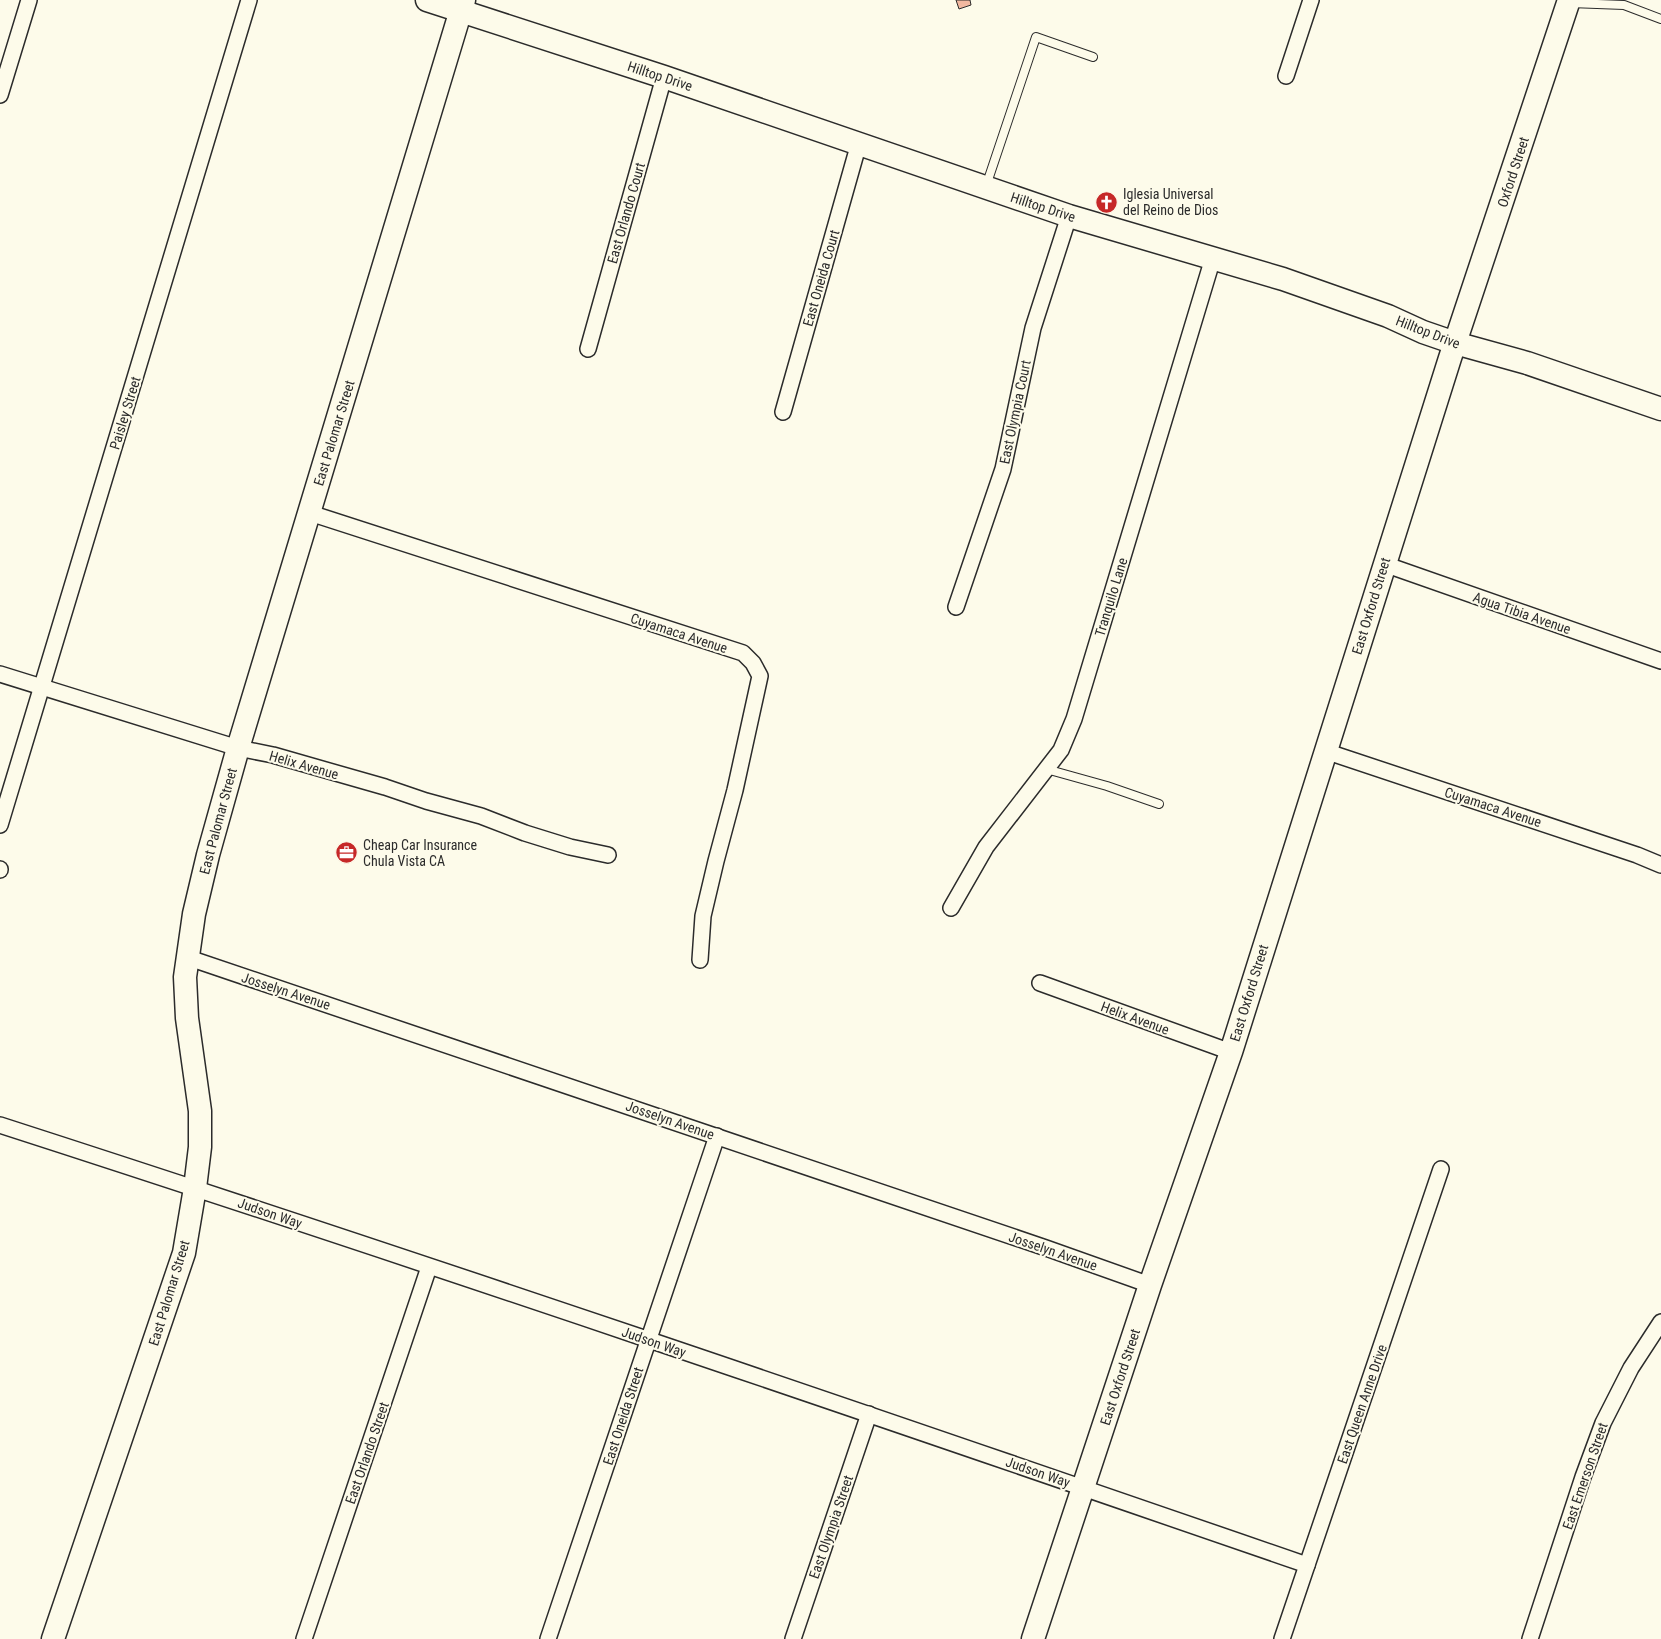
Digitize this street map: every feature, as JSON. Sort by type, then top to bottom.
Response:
[{"type":"main road","name":"Hilltop Drive","points":[[427,0],[462,6],[1069,216],[1292,282],[1388,316],[1423,332],[1483,352],[1527,363],[1661,410]]},
{"type":"main road","name":"Oxford Street","points":[[1455,343],[1569,2]]},
{"type":"main road","name":"East Palomar Street","points":[[53,1639],[184,1253],[200,1148],[200,1111],[187,1018],[186,977],[194,914],[208,854],[238,748],[462,6]]},
{"type":"main road","name":"East Oxford Street","points":[[1033,1639],[1150,1285],[1231,1052],[1455,343]]},
{"type":"street","points":[[0,95],[29,0]]},
{"type":"street","name":"Paisley Street","points":[[0,825],[250,0]]},
{"type":"street","points":[[1286,76],[1311,0]]},
{"type":"street","name":"East Orlando Court","points":[[588,349],[664,77]]},
{"type":"street","name":"East Oneida Court","points":[[783,412],[859,143]]},
{"type":"street","name":"East Olympia Court","points":[[956,607],[1004,469],[1033,328],[1069,216]]},
{"type":"street","name":"Tranquilo Lane","points":[[952,908],[986,847],[1061,750],[1074,719],[1213,258]]},
{"type":"street","name":"Cuyamaca Avenue","points":[[310,513],[743,653],[752,663],[760,676],[703,916],[700,960]]},
{"type":"street","name":"Agua Tibia Avenue","points":[[1384,564],[1661,661]]},
{"type":"street","name":"Helix Avenue","points":[[0,674],[238,748],[273,755],[385,787],[426,801],[481,816],[525,833],[561,844],[608,855]]},
{"type":"street","name":"Cuyamaca Avenue","points":[[1325,751],[1646,858],[1661,865]]},
{"type":"street","name":"Josselyn Avenue","points":[[189,958],[717,1136],[1150,1285]]},
{"type":"street","name":"Helix Avenue","points":[[1040,983],[1231,1052]]},
{"type":"street","name":"Judson Way","points":[[0,1125],[195,1188],[869,1414],[1306,1565]]},
{"type":"street","name":"East Oneida Street","points":[[548,1639],[717,1136]]},
{"type":"street","name":"East Queen Anne Drive","points":[[1282,1639],[1442,1169]]},
{"type":"street","name":"East Orlando Street","points":[[304,1639],[429,1267]]},
{"type":"street","name":"East Emerson Street","points":[[1530,1639],[1583,1477],[1603,1423],[1631,1368],[1661,1322]]},
{"type":"street","name":"East Olympia Street","points":[[793,1639],[869,1414]]},
{"type":"lane","points":[[1569,2],[1624,5],[1661,18]]},
{"type":"lane","points":[[986,188],[1036,36],[1093,57]]},
{"type":"lane","points":[[1046,769],[1108,786],[1159,804]]},
{"type":"building","points":[[956,0],[970,0],[971,5],[959,9]]},
{"type":"place","name":"Iglesia Universal del Reino de Dios","points":[[1107,202]]},
{"type":"place","name":"Cheap Car Insurance Chula Vista CA","points":[[347,853]]}]
